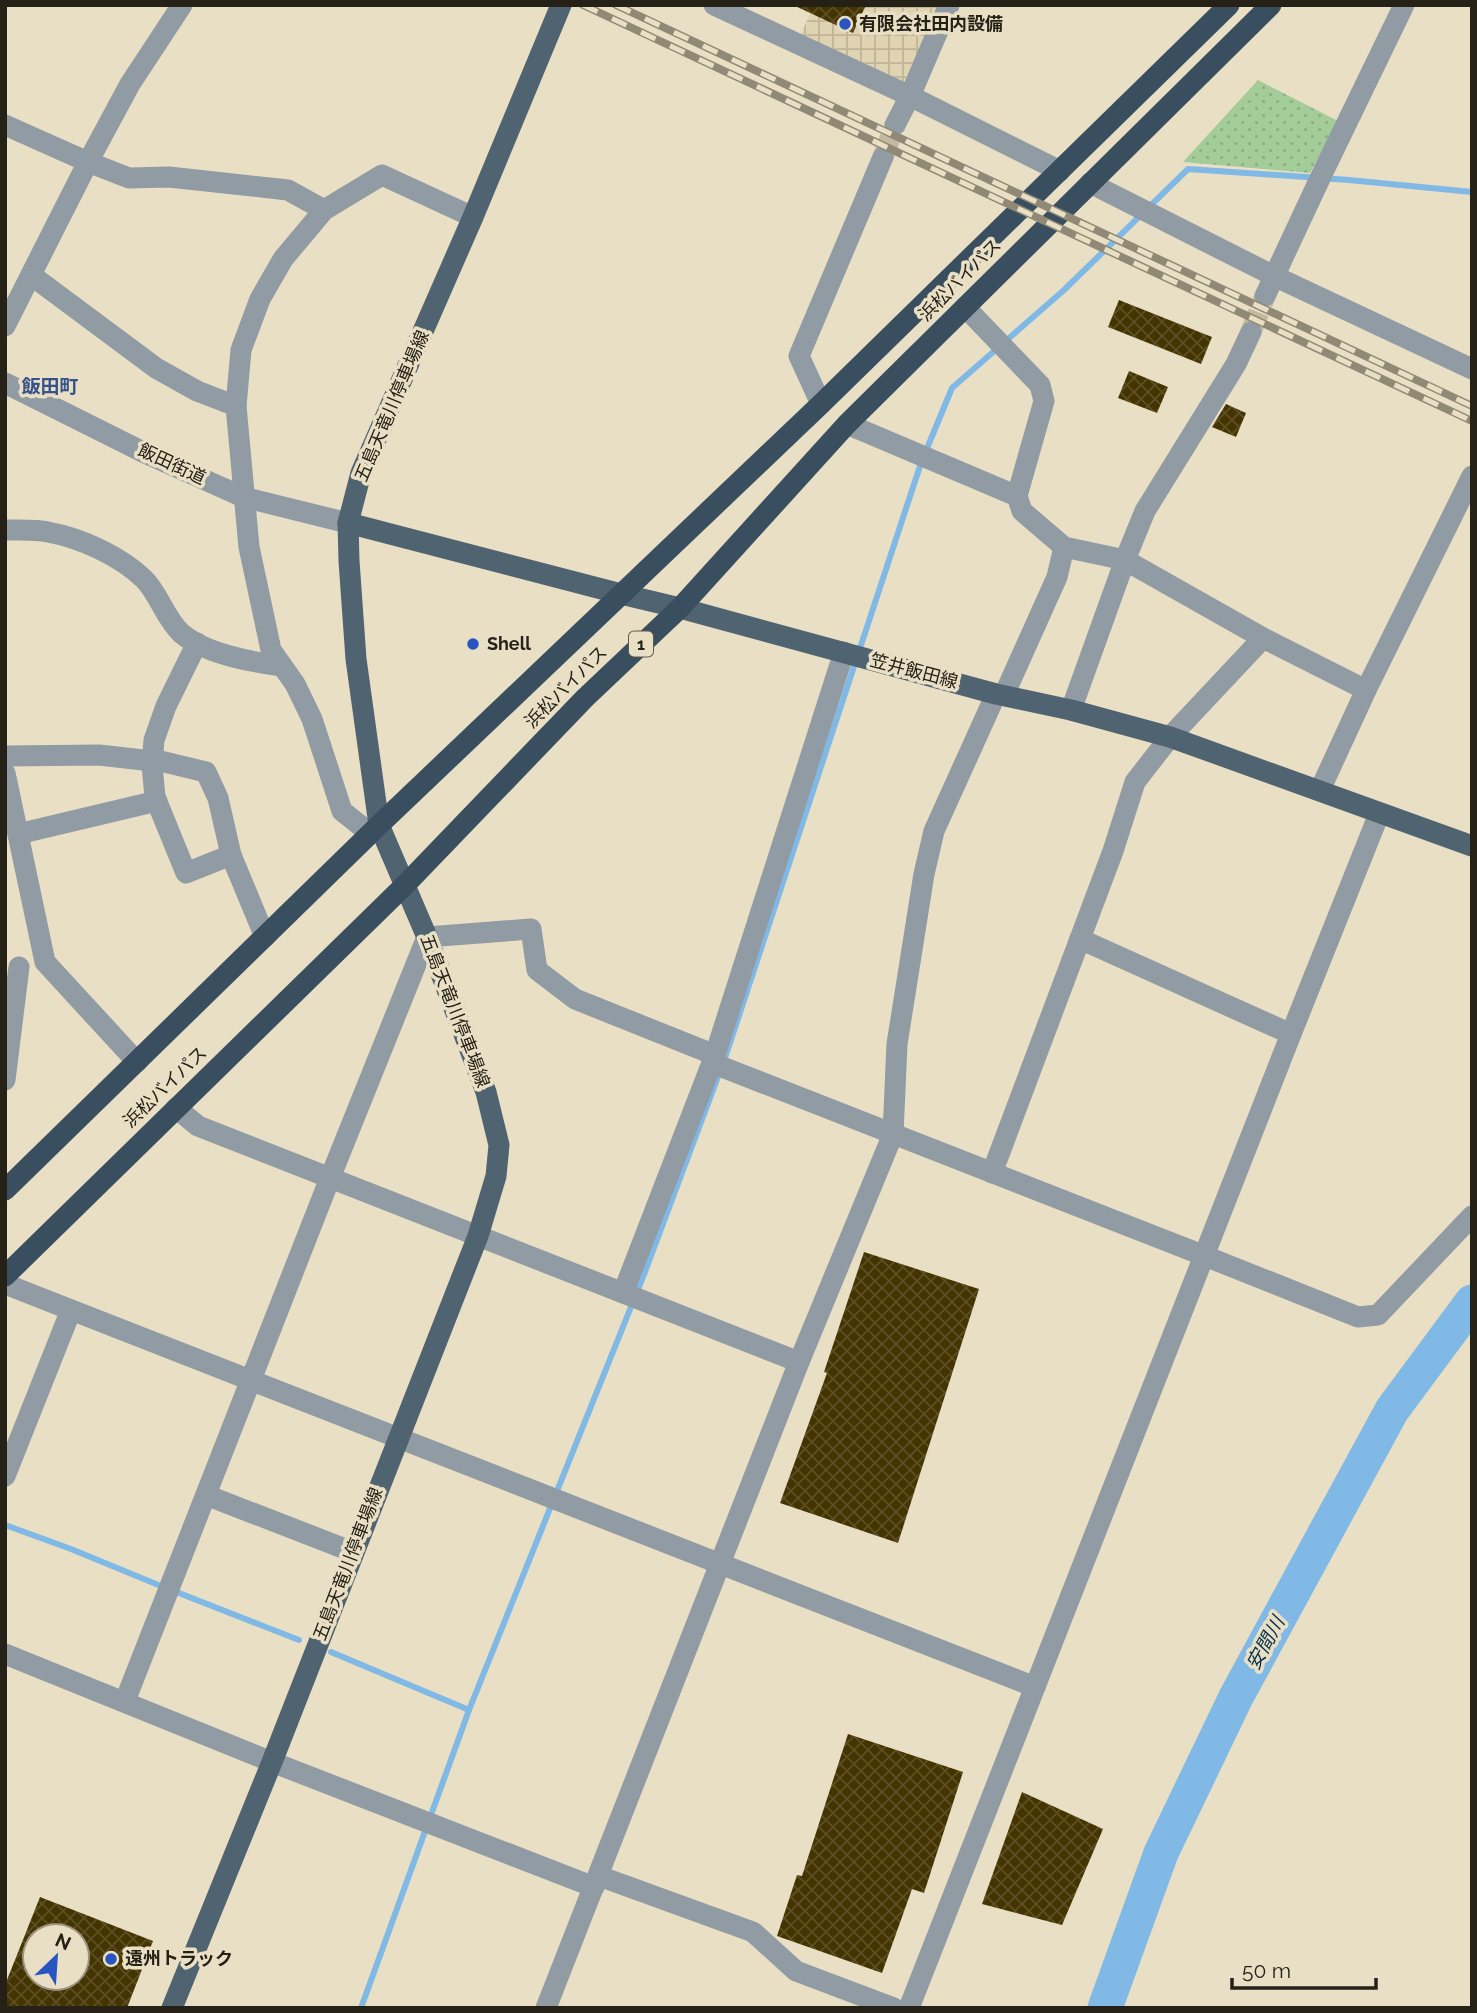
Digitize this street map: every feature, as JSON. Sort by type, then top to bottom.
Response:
[{"type":"highway","name":"浜松バイパス","points":[[5,1190],[375,830],[821,404],[1229,5]]},
{"type":"highway","name":"浜松バイパス","points":[[5,1276],[405,885],[585,698],[680,608],[847,424],[1271,5]]},
{"type":"main road","name":"五島天竜川停車場線","points":[[172,2008],[272,1762],[478,1236],[496,1176],[499,1145],[486,1092],[405,885],[375,830],[356,659],[348,523],[361,473],[473,217],[561,5]]},
{"type":"main road","name":"笠井飯田線","points":[[348,523],[1170,737],[1472,846]]},
{"type":"street","points":[[5,326],[130,83],[181,5]]},
{"type":"street","points":[[715,5],[910,96],[1060,171]]},
{"type":"street","points":[[895,125],[949,5]]},
{"type":"street","points":[[1265,296],[1404,5]]},
{"type":"street","points":[[5,125],[129,178],[169,177],[288,190],[324,209]]},
{"type":"street","points":[[821,404],[799,356],[883,157]]},
{"type":"street","points":[[375,830],[342,811],[312,719],[295,684],[271,650],[249,547],[243,497],[236,406],[241,349],[260,299],[283,259],[324,209],[382,175],[473,217]]},
{"type":"street","points":[[1090,183],[1274,276],[1472,369]]},
{"type":"street","points":[[31,275],[156,368],[197,391],[236,406]]},
{"type":"street","points":[[965,307],[1040,385],[1044,401],[1017,496],[1022,511],[1063,547],[1125,560],[1263,638],[1366,690]]},
{"type":"street","points":[[1071,710],[1145,511],[1236,364],[1251,332]]},
{"type":"street","name":"飯田街道","points":[[5,383],[147,454],[243,497],[348,523]]},
{"type":"street","points":[[847,424],[1017,496]]},
{"type":"street","points":[[1320,790],[1366,690],[1472,476]]},
{"type":"street","points":[[5,530],[47,531],[82,542],[117,559],[145,580],[180,632],[197,643],[255,663],[282,666]]},
{"type":"street","points":[[546,2008],[799,1362],[892,1134],[897,1044],[924,874],[934,831],[1057,577],[1063,547]]},
{"type":"street","points":[[992,1173],[1113,851],[1135,782],[1170,737],[1263,638]]},
{"type":"street","points":[[197,643],[166,706],[154,740],[152,760],[156,801],[186,873],[230,855]]},
{"type":"street","points":[[623,1293],[713,1059],[845,652]]},
{"type":"street","points":[[5,756],[99,755],[152,760],[206,772],[218,799],[230,855],[265,937]]},
{"type":"street","points":[[5,773],[45,962],[137,1062]]},
{"type":"street","points":[[18,834],[156,801]]},
{"type":"street","points":[[909,2008],[1380,814]]},
{"type":"street","points":[[125,1701],[427,937],[531,929],[537,970],[575,999],[892,1134],[1358,1317],[1378,1315],[1472,1216]]},
{"type":"street","points":[[1080,939],[1291,1034]]},
{"type":"street","points":[[5,1080],[12,966],[45,962]]},
{"type":"street","points":[[176,1108],[198,1126],[799,1362]]},
{"type":"street","points":[[5,1284],[1035,1687]]},
{"type":"street","points":[[5,1476],[71,1310]]},
{"type":"street","points":[[206,1495],[353,1552]]},
{"type":"street","points":[[5,1654],[272,1762],[596,1882],[753,1932],[796,1971],[894,2008]]},
{"type":"shaded area","points":[[814,5],[940,5],[904,82],[801,34]]},
{"type":"green space","points":[[1258,80],[1338,121],[1310,173],[1183,162]]},
{"type":"building","name":"有限会社田内設備","points":[[793,5],[866,5],[853,33]]},
{"type":"building","points":[[1119,300],[1212,337],[1201,364],[1108,327]]},
{"type":"building","points":[[1129,371],[1168,387],[1157,413],[1118,398]]},
{"type":"building","points":[[1226,404],[1246,413],[1236,437],[1212,427]]},
{"type":"building","points":[[864,1252],[979,1289],[898,1543],[780,1503],[827,1373],[824,1372]]},
{"type":"building","points":[[848,1734],[963,1772],[924,1893],[912,1889],[882,1973],[777,1936],[797,1875],[802,1876]]},
{"type":"building","points":[[1022,1792],[1103,1829],[1062,1925],[982,1904]]},
{"type":"building","name":"遠州トラック","points":[[40,1897],[153,1941],[127,2008],[5,2008],[5,1985],[21,1945],[21,1992],[91,1992],[91,1922],[30,1922]]},
{"type":"waterway","points":[[361,2008],[469,1710],[643,1277],[725,1058],[921,463],[952,388],[1064,290],[1188,169],[1472,192]]},
{"type":"waterway","name":"安間川","points":[[1105,2008],[1161,1853],[1236,1697],[1392,1410],[1472,1302]]},
{"type":"waterway","points":[[5,1525],[299,1640]]},
{"type":"waterway","points":[[331,1652],[469,1710]]},
{"type":"tunnel","points":[[883,157],[895,125]]},
{"type":"tunnel","points":[[1251,332],[1265,296]]},
{"type":"railway","points":[[583,5],[1472,421]]},
{"type":"railway","points":[[616,5],[1472,406]]},
{"type":"place","name":"有限会社田内設備","points":[[845,24]]},
{"type":"place","name":"Shell","points":[[473,644]]},
{"type":"place","name":"遠州トラック","points":[[111,1959]]},
{"type":"district","name":"飯田町","points":[[50,386]]}]
